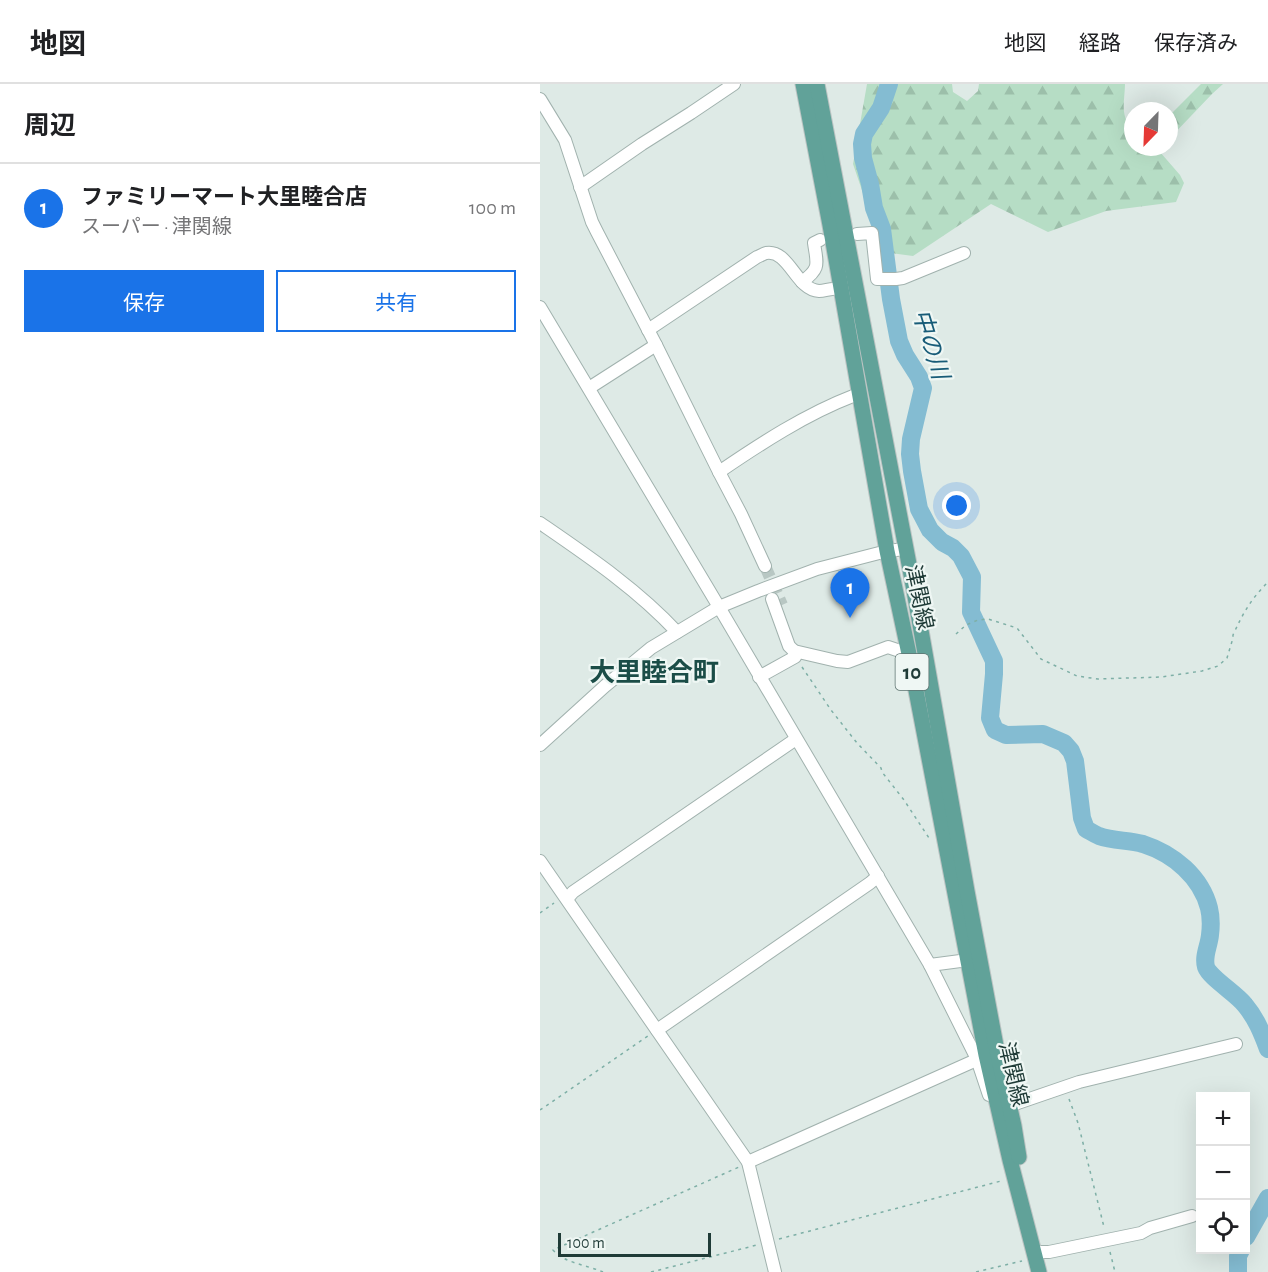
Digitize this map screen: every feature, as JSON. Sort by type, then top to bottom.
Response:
[{"type":"main road","name":"津関線","points":[[803,84],[887,551],[968,960],[1010,1160],[1037,1261]]},
{"type":"main road","name":"津関線","points":[[817,84],[915,596],[967,891],[987,1055],[1009,1106],[1014,1126],[1037,1261]]},
{"type":"street","points":[[580,187],[734,84]]},
{"type":"street","points":[[540,99],[544,115],[565,140],[597,232],[656,345],[718,472],[769,567]]},
{"type":"street","points":[[857,234],[872,233],[877,279],[896,279],[913,275],[964,253]]},
{"type":"street","points":[[802,282],[817,266],[814,243],[820,240]]},
{"type":"street","points":[[648,330],[766,253],[784,260],[807,286],[820,291],[833,289]]},
{"type":"street","points":[[540,307],[720,607],[930,965],[987,1055],[748,1162]]},
{"type":"street","points":[[589,388],[656,345]]},
{"type":"street","points":[[718,472],[791,426],[853,396]]},
{"type":"street","points":[[542,528],[625,584],[677,632]]},
{"type":"street","points":[[540,745],[651,648],[720,607],[817,569],[887,551],[905,549]]},
{"type":"street","points":[[777,602],[789,646],[795,654]]},
{"type":"street","points":[[759,677],[795,654],[848,662],[888,647],[909,654]]},
{"type":"street","points":[[566,898],[796,739]]},
{"type":"street","points":[[540,861],[748,1162],[775,1272]]},
{"type":"street","points":[[657,1030],[878,876]]},
{"type":"street","points":[[930,965],[968,960]]},
{"type":"street","points":[[1009,1106],[1065,1086],[1236,1044]]},
{"type":"street","points":[[1037,1261],[1049,1252],[1141,1233],[1150,1228],[1192,1216]]},
{"type":"path","points":[[956,634],[966,625],[988,619],[1017,628],[1041,659],[1077,676],[1098,679],[1161,677],[1202,671],[1218,666],[1227,658],[1233,635],[1244,610],[1268,582]]},
{"type":"path","points":[[795,654],[831,710],[857,743],[881,768],[935,845]]},
{"type":"path","points":[[540,913],[566,898]]},
{"type":"path","points":[[540,1110],[657,1030]]},
{"type":"path","points":[[1065,1086],[1078,1123],[1115,1272]]},
{"type":"path","points":[[603,1272],[564,1258],[553,1250],[748,1162]]},
{"type":"path","points":[[651,1272],[1015,1178]]},
{"type":"path","points":[[976,1272],[1037,1261]]},
{"type":"green space","points":[[867,84],[952,84],[953,92],[967,101],[978,91],[979,84],[1125,84],[1124,156],[1163,156],[1184,183],[1176,202],[1106,211],[1048,232],[991,204],[913,256],[883,252],[853,164]]},
{"type":"green space","points":[[1201,84],[1223,84],[1178,130],[1178,107]]},
{"type":"waterway","name":"中の川","points":[[889,84],[881,108],[864,134],[862,144],[874,208],[882,229],[899,341],[923,388],[911,439],[912,471],[919,509],[930,530],[961,556],[972,577],[971,612],[994,661],[990,718],[995,730],[1006,735],[1043,734],[1064,743],[1071,751],[1075,761],[1082,818],[1086,829],[1104,838],[1154,848],[1175,860],[1193,877],[1200,886],[1210,911],[1211,929],[1206,967],[1249,1010],[1268,1049]]},
{"type":"waterway","name":"中の川","points":[[1250,1230],[1268,1198]]},
{"type":"waterway","name":"中の川","points":[[1238,1272],[1239,1254]]},
{"type":"tunnel","points":[[765,566],[782,605]]},
{"type":"place","name":"ファミリーマート大里睦合店","points":[[850,618]]},
{"type":"district","name":"大里睦合町","points":[[654,672]]}]
